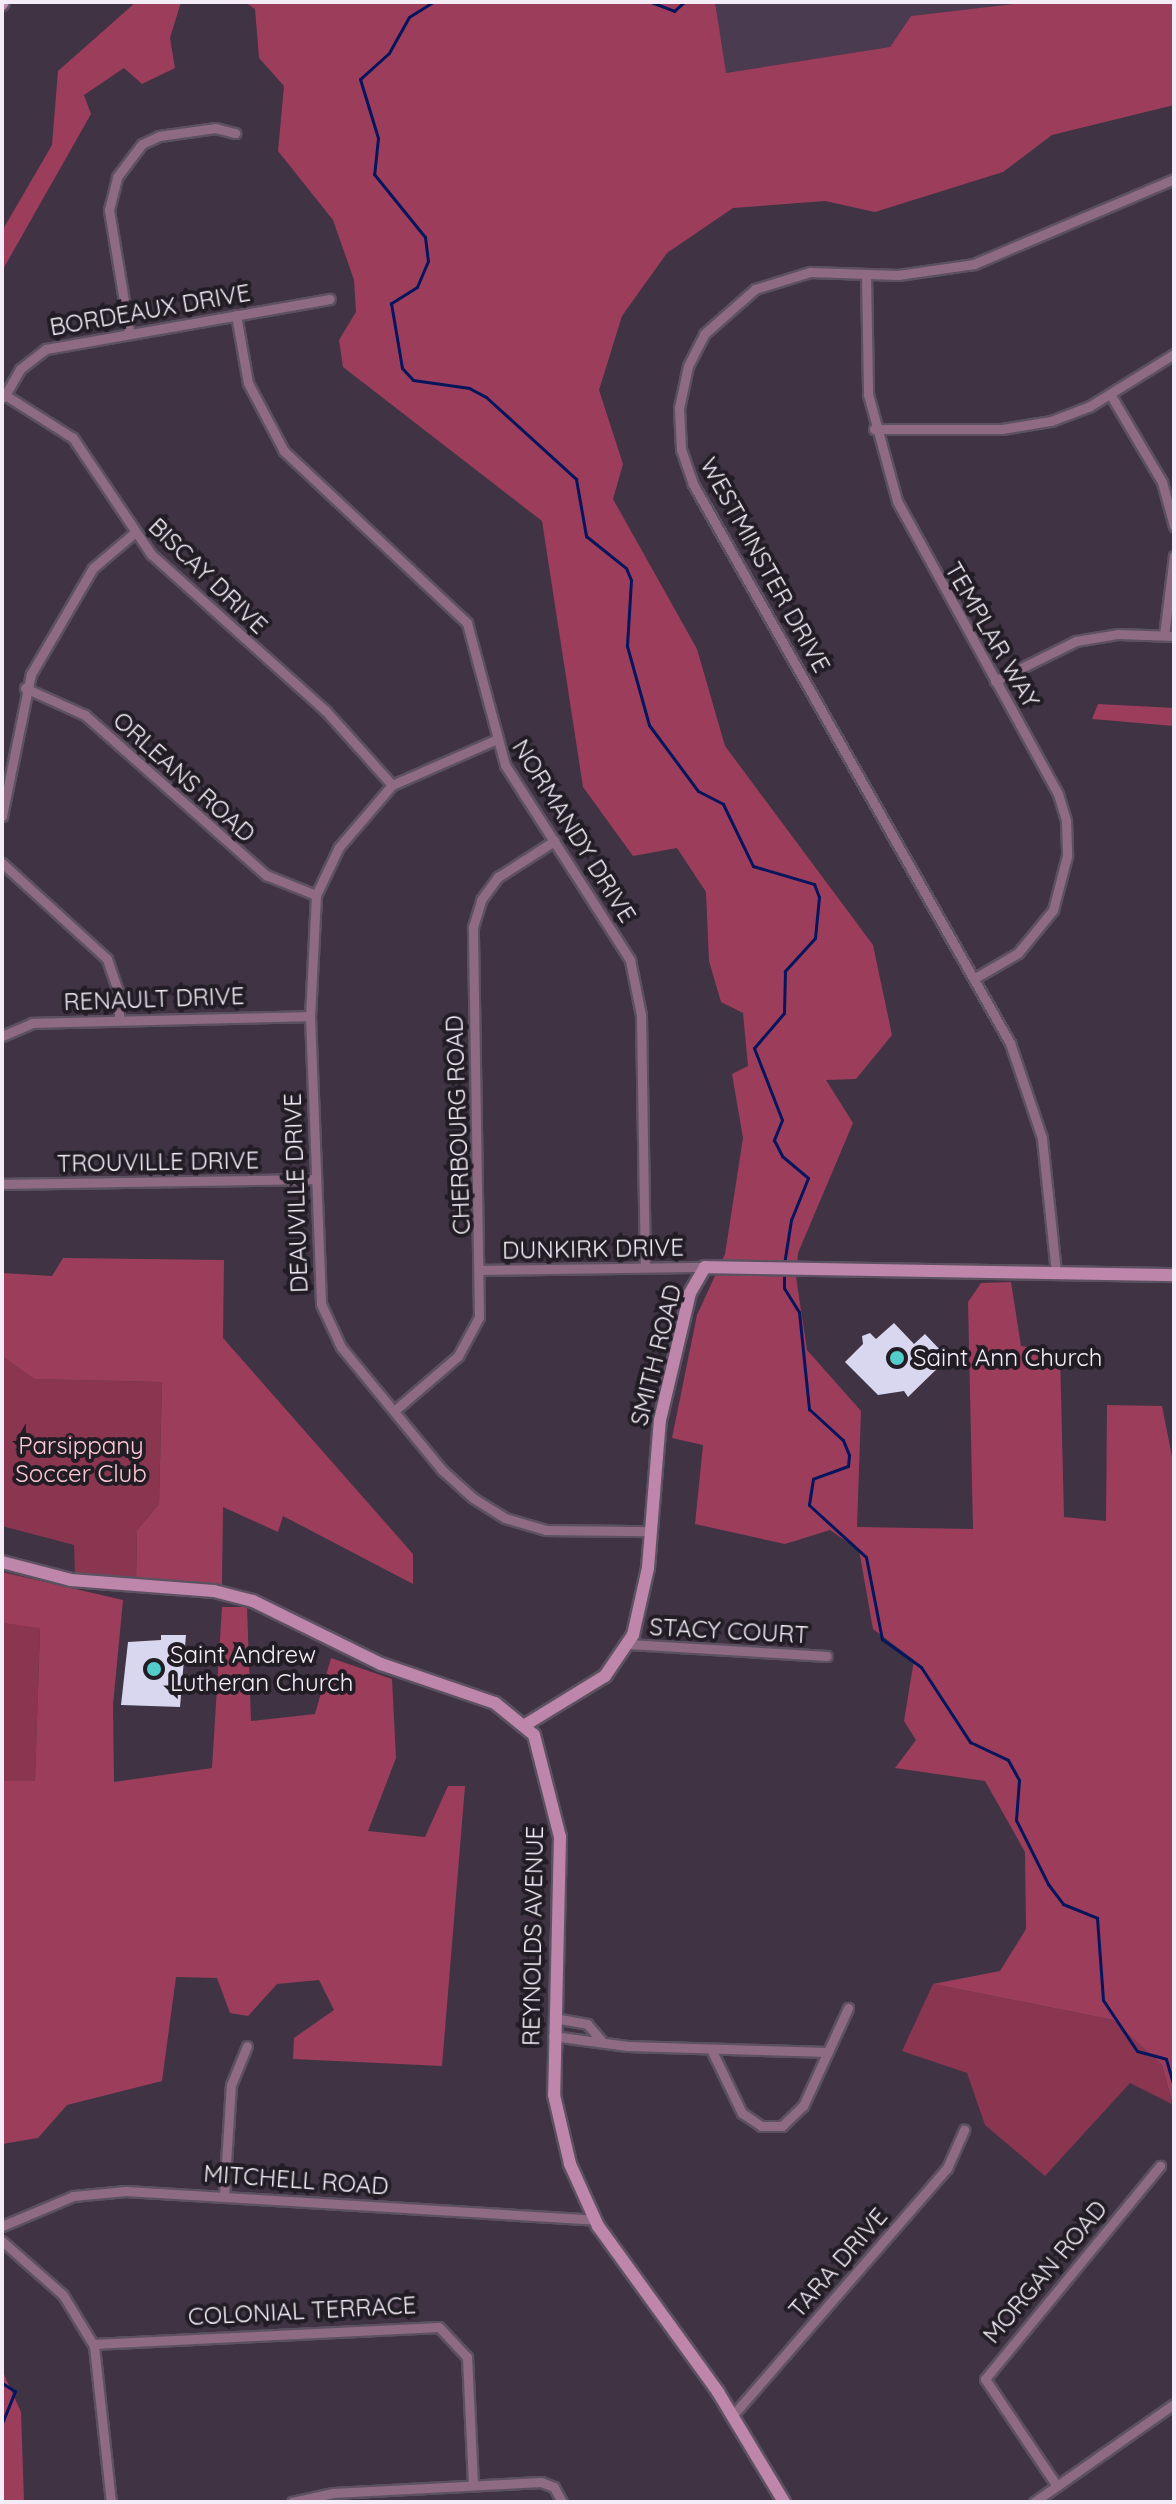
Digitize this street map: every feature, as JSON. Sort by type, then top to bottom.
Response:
[{"type":"street","points":[[129,331],[109,210],[117,177],[142,144],[159,136],[215,128],[235,133]]},
{"type":"street","name":"WESTMINSTER DRIVE","points":[[1056,1272],[1049,1177],[1035,1111],[1010,1043],[693,484],[681,449],[679,408],[688,366],[727,308],[789,276],[919,274],[995,259],[1174,179]]},
{"type":"street","name":"TEMPLAR WAY","points":[[866,274],[864,354],[874,429],[915,540],[1058,794],[1067,856],[1046,922],[1018,953],[975,978]]},
{"type":"street","name":"BORDEAUX DRIVE","points":[[4,397],[20,369],[46,349],[129,331],[330,299]]},
{"type":"street","name":"NORMANDY DRIVE","points":[[236,315],[248,383],[284,451],[467,623],[495,740],[554,841],[623,948],[637,987],[645,1267]]},
{"type":"street","points":[[874,429],[1030,425],[1110,394],[1174,354]]},
{"type":"street","points":[[1110,394],[1162,482],[1174,526]]},
{"type":"street","name":"BISCAY DRIVE","points":[[4,397],[51,422],[89,456],[133,534],[325,710],[392,785]]},
{"type":"street","points":[[2,816],[25,688],[93,568],[133,534]]},
{"type":"street","points":[[995,681],[1076,641],[1169,636],[1174,556]]},
{"type":"street","name":"ORLEANS ROAD","points":[[25,688],[85,715],[266,875],[316,895]]},
{"type":"street","name":"DEAUVILLE DRIVE","points":[[495,740],[392,785],[339,847],[316,895],[310,1016],[314,1179],[325,1318],[394,1411],[457,1485],[505,1518],[564,1533],[650,1531]]},
{"type":"street","name":"CHERBOURG ROAD","points":[[394,1411],[467,1345],[479,1317],[482,1270],[473,927],[481,900],[498,877],[554,841]]},
{"type":"street","points":[[2,863],[107,959],[119,994],[119,1019]]},
{"type":"street","name":"RENAULT DRIVE","points":[[2,1036],[32,1023],[310,1016]]},
{"type":"street","name":"TROUVILLE DRIVE","points":[[2,1184],[314,1179]]},
{"type":"street","name":"SMITH ROAD","points":[[525,1725],[605,1676],[629,1644],[644,1599],[660,1420],[690,1293],[705,1267],[773,1264],[1174,1275]]},
{"type":"street","name":"DUNKIRK DRIVE","points":[[482,1270],[705,1267]]},
{"type":"street","name":"REYNOLDS AVENUE","points":[[2,1562],[86,1582],[242,1597],[381,1664],[495,1703],[525,1725],[541,1747],[560,1837],[553,2036],[563,2144],[595,2220],[733,2415],[784,2502]]},
{"type":"street","name":"STACY COURT","points":[[629,1644],[827,1656]]},
{"type":"street","points":[[711,2049],[742,2113],[768,2128],[782,2126],[798,2113],[848,2008]]},
{"type":"street","points":[[554,2018],[587,2024],[601,2040]]},
{"type":"street","points":[[553,2036],[711,2049],[828,2052]]},
{"type":"street","points":[[224,2195],[231,2085],[247,2046]]},
{"type":"street","name":"TARA DRIVE","points":[[733,2415],[947,2168],[964,2130]]},
{"type":"street","name":"MORGAN ROAD","points":[[1057,2486],[985,2379],[1160,2166]]},
{"type":"street","name":"MITCHELL ROAD","points":[[2,2226],[35,2207],[104,2192],[224,2195],[595,2220]]},
{"type":"street","points":[[2,2241],[63,2295],[93,2344],[111,2502]]},
{"type":"street","name":"COLONIAL TERRACE","points":[[93,2344],[439,2327],[467,2357],[473,2485]]},
{"type":"street","points":[[1034,2502],[1173,2407]]},
{"type":"street","points":[[292,2502],[333,2493],[541,2482],[554,2487],[562,2502]]},
{"type":"shaded area","points":[[136,2],[181,2],[170,38],[175,68],[142,84],[124,68],[84,95],[91,114],[2,271],[2,231],[52,145],[58,71]]},
{"type":"shaded area","points":[[245,2],[715,2],[726,73],[890,47],[911,16],[1031,2],[1174,2],[1174,105],[1052,135],[1003,172],[875,212],[825,201],[733,208],[667,253],[622,316],[599,390],[623,464],[613,499],[697,649],[725,746],[873,945],[892,1035],[856,1079],[826,1080],[853,1123],[798,1253],[796,1277],[807,1350],[861,1411],[857,1527],[973,1529],[968,1302],[981,1283],[1011,1282],[1021,1346],[1060,1352],[1064,1517],[1106,1521],[1107,1405],[1162,1406],[1174,1467],[1174,2110],[1162,2065],[1113,2020],[933,1984],[1000,1971],[1026,1929],[1025,1852],[985,1781],[895,1768],[916,1740],[904,1721],[914,1660],[873,1629],[859,1550],[830,1530],[785,1544],[695,1524],[703,1445],[672,1438],[697,1315],[725,1254],[743,1138],[732,1074],[748,1066],[743,1013],[721,1002],[709,961],[706,892],[677,848],[633,856],[583,787],[542,521],[343,367],[339,340],[356,312],[354,280],[333,220],[278,151],[284,86],[259,58],[255,9]]},
{"type":"shaded area","points":[[715,2],[1031,2],[911,16],[890,47],[725,73]]},
{"type":"shaded area","points":[[1098,704],[1174,708],[1174,726],[1092,719]]},
{"type":"shaded area","points":[[63,1258],[224,1260],[223,1338],[413,1554],[413,1584],[283,1516],[278,1532],[223,1507],[222,1585],[136,1583],[137,1530],[159,1504],[162,1382],[34,1379],[2,1356],[2,1273],[52,1276]]},
{"type":"shaded area","points":[[2,1572],[123,1600],[113,1705],[114,1782],[212,1768],[222,1607],[247,1607],[251,1721],[315,1714],[331,1658],[392,1679],[396,1758],[368,1831],[425,1837],[448,1786],[465,1786],[442,2066],[293,2059],[294,2038],[334,2010],[319,1980],[277,1984],[248,2016],[230,2013],[217,1978],[176,1977],[162,2081],[67,2105],[38,2138],[2,2144],[2,1781],[35,1781],[40,1628],[2,1623]]},
{"type":"shaded area","points":[[2,2370],[21,2412],[24,2502],[2,2502]]},
{"type":"green space","name":"Parsippany Soccer Club","points":[[2,1356],[34,1379],[162,1382],[159,1504],[137,1530],[136,1583],[75,1576],[74,1545],[2,1526]]},
{"type":"green space","points":[[2,1623],[40,1627],[35,1782],[2,1781]]},
{"type":"green space","points":[[933,1984],[1113,2020],[1162,2065],[1172,2104],[1130,2083],[1045,2176],[985,2125],[967,2073],[902,2051]]},
{"type":"building","name":"Saint Ann Church","points":[[894,1323],[914,1344],[925,1334],[944,1354],[944,1362],[908,1397],[904,1391],[878,1395],[845,1362],[863,1344],[862,1336],[870,1333],[876,1339]]},
{"type":"building","name":"Saint Andrew Lutheran Church","points":[[161,1635],[186,1635],[180,1707],[121,1705],[128,1642],[161,1640]]},
{"type":"waterway","points":[[433,2],[409,17],[389,53],[360,79],[378,138],[374,174],[425,237],[428,261],[417,287],[391,303],[402,368],[413,380],[469,388],[486,397],[576,479],[586,536],[626,568],[631,580],[627,646],[649,725],[698,791],[723,804],[753,866],[814,884],[819,897],[815,938],[785,971],[784,1013],[754,1048],[782,1120],[774,1140],[782,1156],[808,1178],[791,1220],[784,1264]]},
{"type":"waterway","points":[[651,2],[674,11],[684,2]]},
{"type":"waterway","points":[[784,1271],[784,1288],[799,1312],[809,1409],[843,1440],[849,1455],[848,1466],[813,1479],[809,1505],[866,1557],[882,1639],[921,1667],[970,1742],[1008,1760],[1019,1780],[1016,1820],[1048,1884],[1063,1904],[1097,1918],[1103,2000],[1137,2051],[1166,2059],[1174,2087]]},
{"type":"waterway","points":[[2,2383],[15,2391],[2,2423]]},
{"type":"place","name":"Saint Ann Church","points":[[897,1358]]},
{"type":"place","name":"Saint Andrew Lutheran Church","points":[[154,1669]]}]
